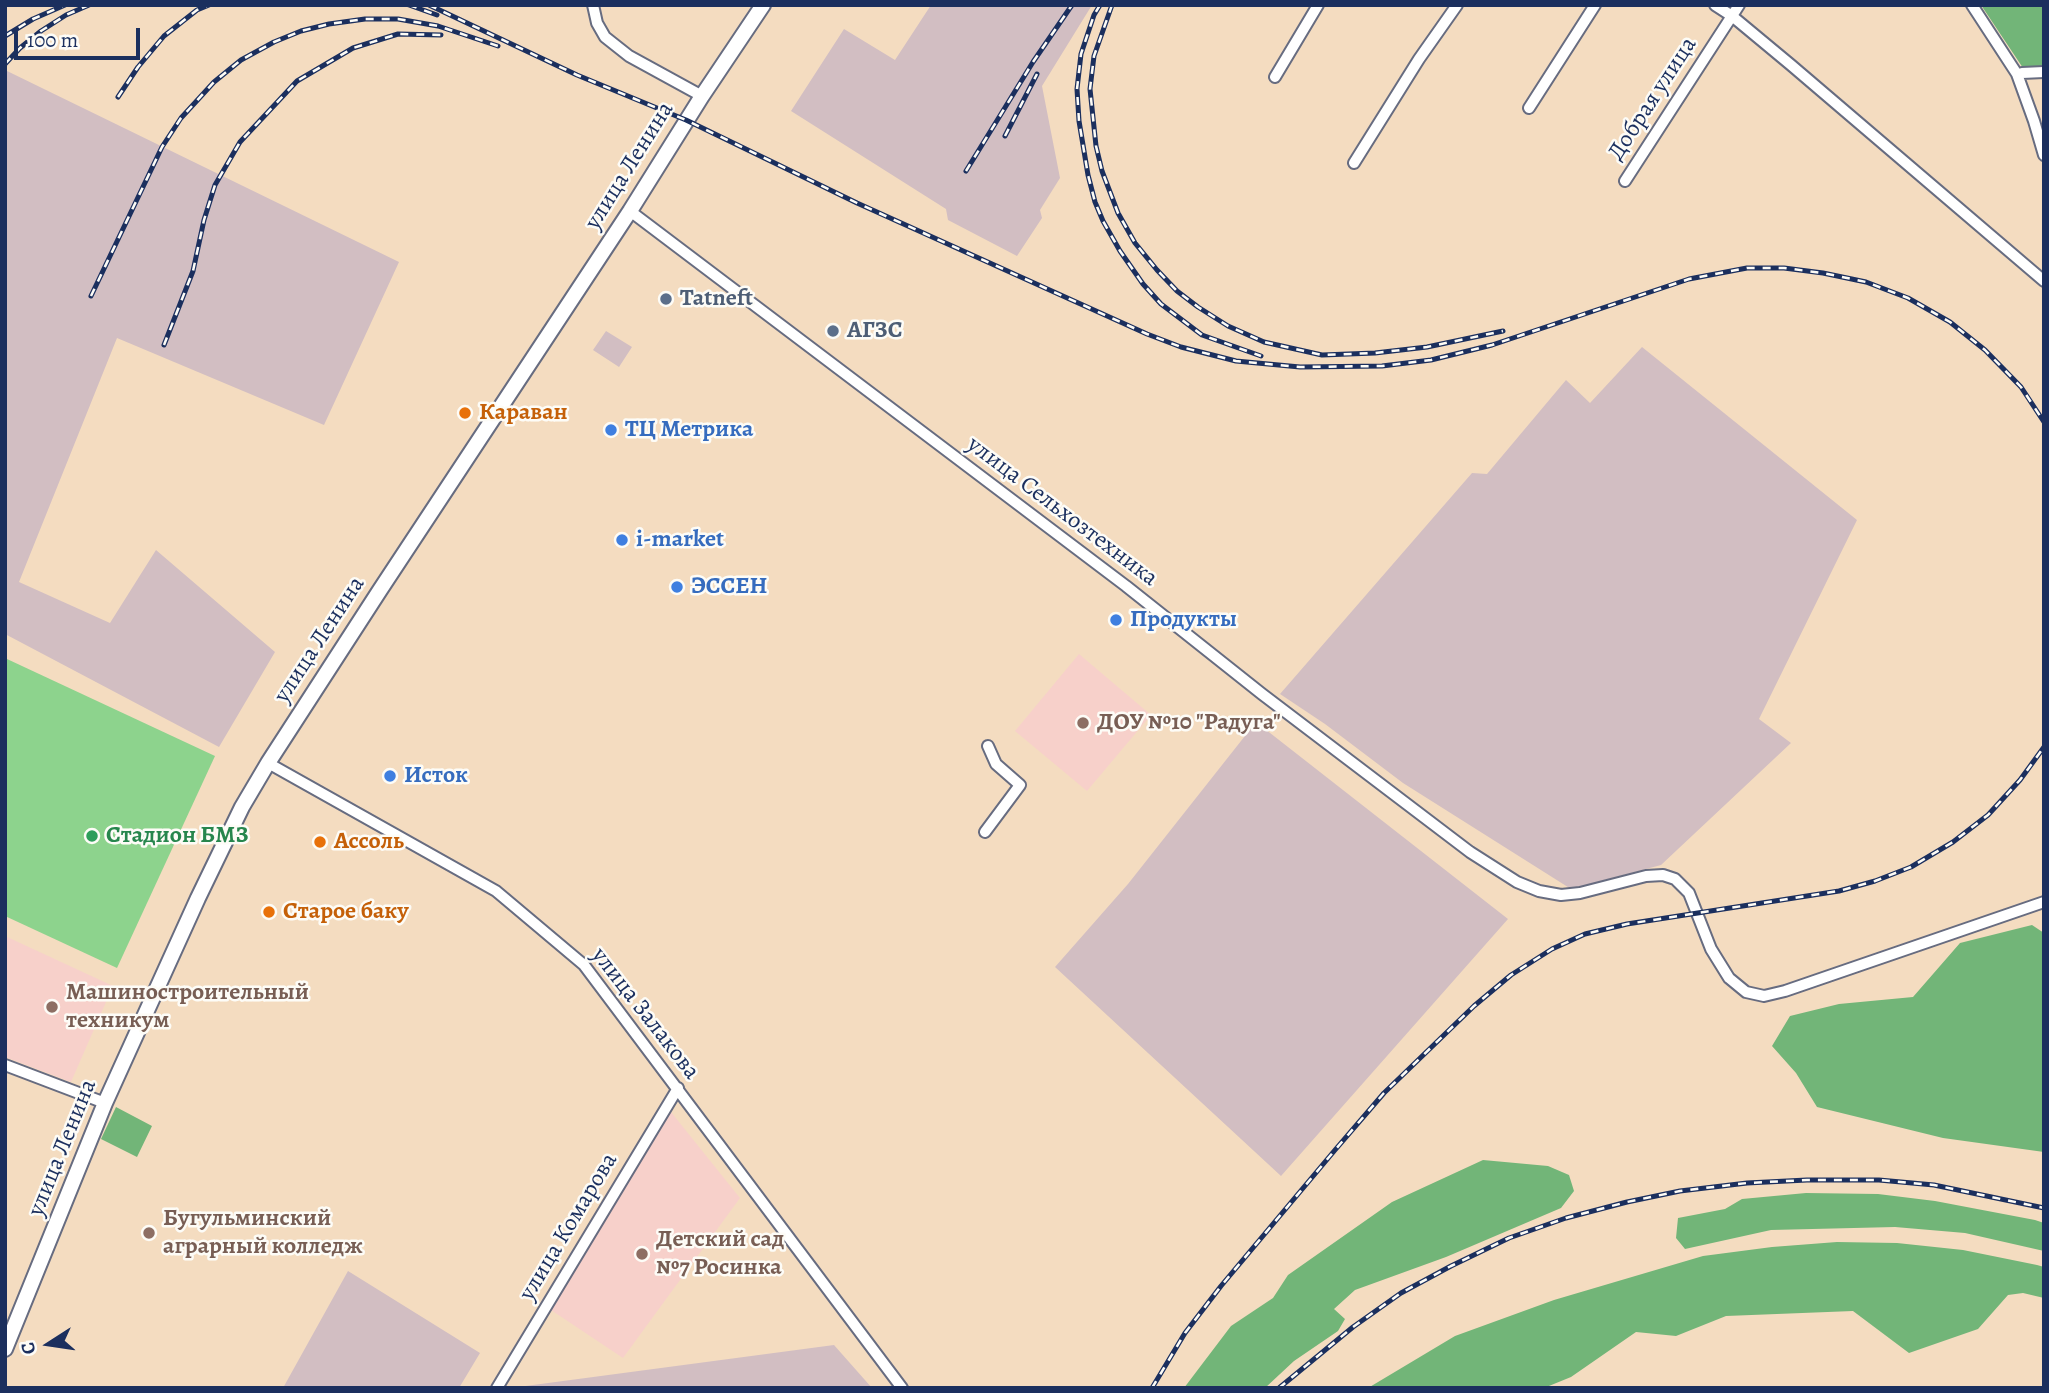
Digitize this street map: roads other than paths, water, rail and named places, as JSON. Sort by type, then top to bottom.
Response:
[{"type":"main road","name":"улица Ленина","points":[[5,1349],[105,1103],[242,807],[268,762],[763,5]]},
{"type":"street","points":[[593,5],[597,23],[605,37],[629,56],[702,96]]},
{"type":"street","points":[[1275,77],[1318,5]]},
{"type":"street","points":[[1354,163],[1419,59],[1457,5]]},
{"type":"street","points":[[1529,108],[1595,5]]},
{"type":"street","points":[[1715,5],[1732,16],[2044,281]]},
{"type":"street","name":"Добрая улица","points":[[1625,181],[1739,5]]},
{"type":"street","points":[[1972,5],[2017,74],[2044,155]]},
{"type":"street","points":[[2022,73],[2044,72]]},
{"type":"street","name":"улица Сельхозтехника","points":[[630,211],[1126,586],[1262,694],[1470,852],[1517,881],[1539,891],[1561,895],[1580,893],[1646,876],[1663,875],[1675,880],[1689,892],[1711,949],[1729,978],[1746,992],[1764,996],[2044,902]]},
{"type":"street","points":[[985,832],[1020,785],[996,764],[988,746]]},
{"type":"street","name":"улица Залакова","points":[[268,762],[496,891],[584,965],[902,1388]]},
{"type":"street","points":[[5,1065],[105,1103]]},
{"type":"street","name":"улица Комарова","points":[[497,1388],[678,1088]]},
{"type":"railway","points":[[5,36],[33,19],[65,5]]},
{"type":"railway","points":[[5,64],[41,31],[66,15],[89,5]]},
{"type":"railway","points":[[118,97],[164,36],[197,10],[209,5]]},
{"type":"railway","points":[[409,5],[437,15]]},
{"type":"railway","points":[[429,5],[577,75],[686,120],[857,203],[1181,347],[1236,361],[1300,367],[1382,366],[1431,360],[1492,345],[1689,279],[1747,268],[1784,268],[1866,282],[1908,298],[1950,322],[1985,350],[2021,387],[2044,422]]},
{"type":"railway","points":[[966,171],[1033,62],[1072,5]]},
{"type":"railway","points":[[1100,5],[1081,54],[1077,89],[1088,175],[1103,221],[1143,284],[1161,304],[1202,335],[1261,356]]},
{"type":"railway","points":[[1112,5],[1094,56],[1090,89],[1096,146],[1118,213],[1135,243],[1177,291],[1228,326],[1264,342],[1322,355],[1427,347],[1503,331]]},
{"type":"railway","points":[[91,296],[162,147],[181,118],[214,82],[241,60],[301,31],[365,19],[398,19],[438,26],[498,46]]},
{"type":"railway","points":[[164,345],[193,271],[215,185],[240,142],[297,81],[353,48],[398,34],[441,35]]},
{"type":"railway","points":[[1005,136],[1037,74]]},
{"type":"railway","points":[[1152,1388],[1185,1333],[1221,1286],[1384,1093],[1474,1006],[1511,975],[1552,949],[1585,934],[1627,924],[1839,891],[1911,867],[1953,842],[1988,815],[2020,780],[2044,747]]},
{"type":"railway","points":[[1279,1388],[1353,1327],[1401,1293],[1451,1266],[1509,1238],[1566,1218],[1627,1202],[1680,1191],[1747,1183],[1879,1180],[1934,1185],[2044,1208]]},
{"type":"place","name":"Tatneft","points":[[666,299]]},
{"type":"place","name":"АГЗС","points":[[833,331]]},
{"type":"place","name":"Караван","points":[[465,413]]},
{"type":"place","name":"ТЦ Метрика","points":[[611,430]]},
{"type":"place","name":"i-market","points":[[622,540]]},
{"type":"place","name":"ЭССЕН","points":[[677,587]]},
{"type":"place","name":"Продукты","points":[[1116,620]]},
{"type":"place","name":"ДОУ №10 \"Радуга\"","points":[[1083,723]]},
{"type":"place","name":"Исток","points":[[390,776]]},
{"type":"place","name":"Стадион БМЗ","points":[[92,836]]},
{"type":"place","name":"Ассоль","points":[[320,842]]},
{"type":"place","name":"Старое баку","points":[[269,912]]},
{"type":"place","name":"Машиностроительный техникум","points":[[52,1007]]},
{"type":"place","name":"Бугульминский аграрный колледж","points":[[149,1233]]},
{"type":"place","name":"Детский сад №7 Росинка","points":[[642,1254]]}]
